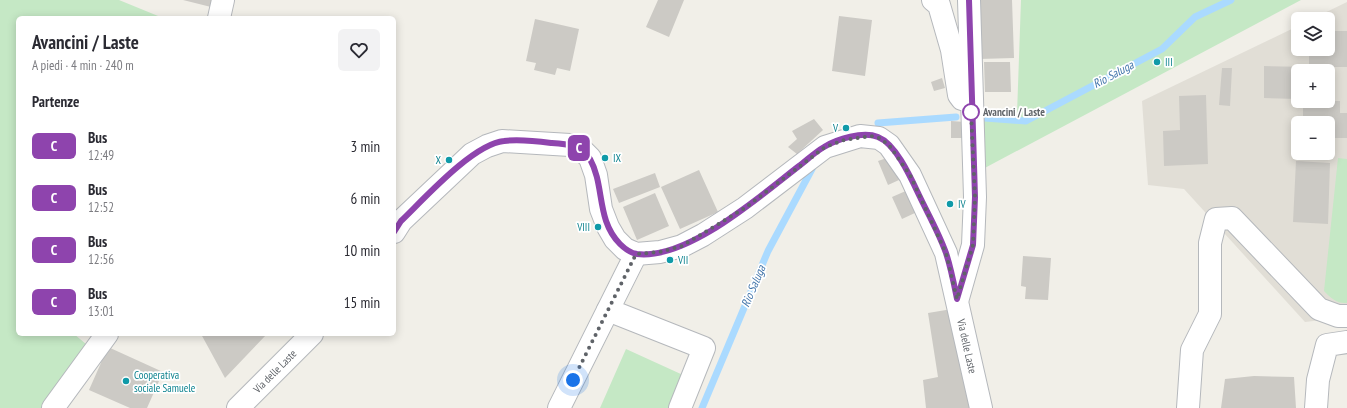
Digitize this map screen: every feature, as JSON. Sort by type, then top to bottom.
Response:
[{"type":"street","points":[[219,16],[223,0]]},
{"type":"street","points":[[957,299],[973,245],[975,197],[969,0]]},
{"type":"street","points":[[937,2],[952,50],[959,95],[972,114]]},
{"type":"street","name":"Via delle Laste","points":[[636,254],[660,252],[682,246],[745,208],[825,147],[844,140],[871,136],[879,138],[889,145],[910,175],[946,253],[981,408]]},
{"type":"street","points":[[396,229],[401,221],[472,154],[487,146],[502,141],[536,141],[570,144],[581,149],[590,158],[596,176],[601,209],[608,227],[615,239],[625,249],[636,254],[559,408]]},
{"type":"street","points":[[1188,408],[1192,350],[1210,314],[1210,243],[1216,219],[1232,218],[1319,309],[1338,316],[1347,316]]},
{"type":"street","points":[[610,306],[704,348],[680,408]]},
{"type":"street","points":[[53,408],[106,336]]},
{"type":"street","name":"Via delle Laste","points":[[238,408],[310,336]]},
{"type":"street","points":[[1316,408],[1318,380],[1327,346],[1347,342]]},
{"type":"shaded area","points":[[1347,2],[1347,317],[1305,322],[1184,189],[1148,185],[1142,101],[1291,29],[1291,56],[1335,56],[1335,12],[1326,12]]},
{"type":"green space","points":[[0,0],[119,0],[158,16],[16,16],[16,336],[76,336],[86,344],[43,408],[0,408]]},
{"type":"green space","points":[[1021,0],[1301,0],[981,170],[981,112],[1017,114]]},
{"type":"green space","points":[[1338,158],[1347,159],[1347,303],[1337,301],[1324,291]]},
{"type":"green space","points":[[626,349],[683,375],[669,408],[600,408]]},
{"type":"building","points":[[183,0],[213,0],[211,7]]},
{"type":"building","points":[[658,0],[684,0],[669,37],[646,27]]},
{"type":"building","points":[[977,0],[1012,0],[1014,58],[979,59]]},
{"type":"building","points":[[839,16],[872,20],[865,76],[832,71]]},
{"type":"building","points":[[535,19],[579,29],[570,71],[557,68],[555,75],[534,70],[536,63],[526,61]]},
{"type":"building","points":[[1335,31],[1347,31],[1347,67],[1335,67],[1335,64],[1309,64],[1309,56],[1335,56]]},
{"type":"building","points":[[984,62],[1010,62],[1011,92],[985,92]]},
{"type":"building","points":[[1264,66],[1291,67],[1291,99],[1264,98]]},
{"type":"building","points":[[1222,68],[1232,68],[1230,106],[1219,105]]},
{"type":"building","points":[[942,78],[945,88],[934,91],[931,82]]},
{"type":"building","points":[[1206,95],[1208,164],[1164,166],[1163,131],[1180,130],[1179,96]]},
{"type":"building","points":[[1335,101],[1340,101],[1340,113],[1347,113],[1347,138],[1335,138],[1335,116],[1303,116],[1303,108],[1335,108]]},
{"type":"building","points":[[814,119],[823,130],[797,154],[788,147],[797,139],[792,131]]},
{"type":"building","points":[[951,121],[965,122],[965,138],[951,138]]},
{"type":"building","points":[[890,157],[899,180],[888,185],[878,161]]},
{"type":"building","points":[[1296,161],[1330,163],[1328,224],[1293,222]]},
{"type":"building","points":[[699,170],[718,212],[680,229],[661,187]]},
{"type":"building","points":[[655,173],[660,187],[619,203],[613,189]]},
{"type":"building","points":[[908,190],[917,212],[902,219],[892,197]]},
{"type":"building","points":[[655,193],[669,226],[637,240],[623,207]]},
{"type":"building","points":[[1023,256],[1051,258],[1048,300],[1025,299],[1026,287],[1021,286]]},
{"type":"building","points":[[952,309],[971,408],[926,408],[923,380],[938,377],[928,313]]},
{"type":"building","points":[[202,336],[265,336],[225,378]]},
{"type":"building","name":"Cooperativa sociale Samuele","points":[[108,347],[163,372],[147,408],[130,408],[89,390]]},
{"type":"building","points":[[1254,376],[1294,377],[1296,408],[1221,408],[1225,379]]},
{"type":"waterway","name":"Rio Saluga","points":[[985,118],[1026,121],[1162,49],[1195,17],[1231,0]]},
{"type":"waterway","name":"Rio Saluga","points":[[878,123],[956,117]]},
{"type":"waterway","name":"Rio Saluga","points":[[702,408],[768,251],[812,169]]},
{"type":"bus line","name":"C","points":[[396,229],[401,221],[472,154],[487,146],[502,141],[536,141],[570,144],[581,149],[590,158],[596,176],[601,209],[608,227],[615,239],[625,249],[636,254],[660,252],[682,246],[703,235],[745,208],[825,147],[860,136],[871,136],[879,138],[889,145],[910,175],[946,253],[957,299],[973,245],[975,197],[969,0]]},
{"type":"place","name":"III","points":[[1157,62]]},
{"type":"place","name":"Avancini / Laste","points":[[971,112]]},
{"type":"place","name":"V","points":[[846,128]]},
{"type":"place","name":"IX","points":[[605,158]]},
{"type":"place","name":"X","points":[[449,160]]},
{"type":"place","name":"IV","points":[[950,204]]},
{"type":"place","name":"VIII","points":[[598,227]]},
{"type":"place","name":"VII","points":[[670,260]]},
{"type":"place","name":"Cooperativa sociale Samuele","points":[[126,381]]},
{"type":"route","points":[[573,380],[636,254],[660,252],[682,246],[703,235],[745,208],[825,147],[860,136],[879,138],[889,145],[910,175],[946,253],[957,299],[973,245],[975,197],[971,112]]}]
